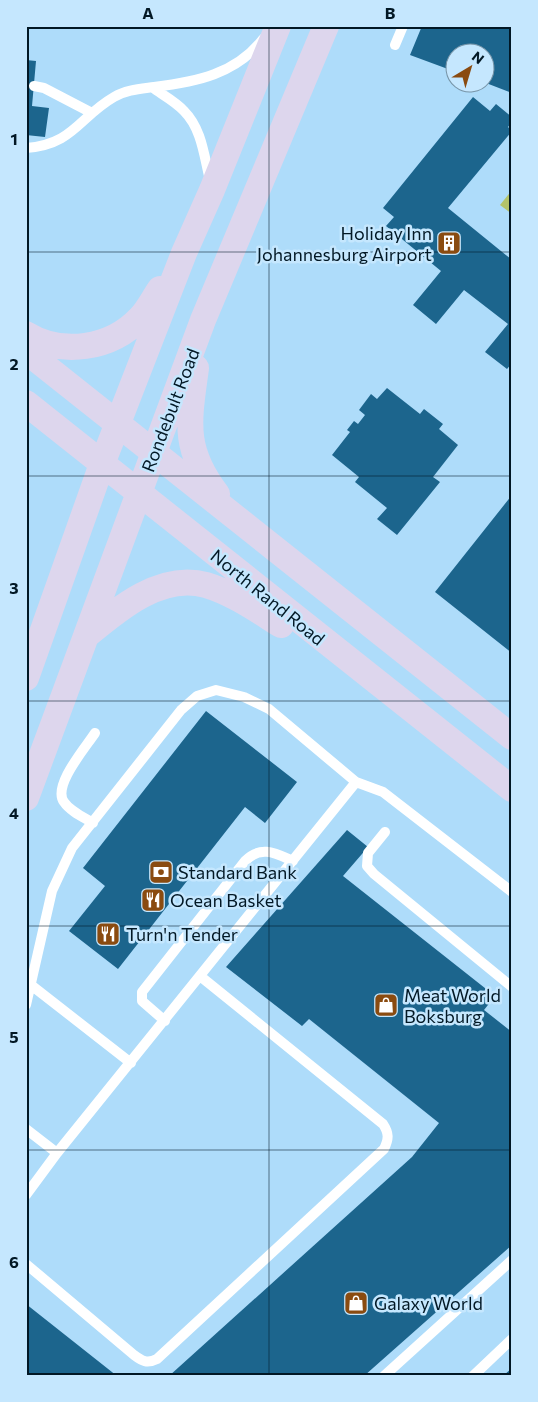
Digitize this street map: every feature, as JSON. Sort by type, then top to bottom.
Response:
[{"type":"main road","points":[[26,678],[102,464],[184,253],[212,190],[278,26]]},
{"type":"main road","name":"Rondebult Road","points":[[26,798],[203,320],[326,26]]},
{"type":"main road","points":[[26,334],[55,346],[82,348],[105,341],[126,331],[140,318],[184,253]]},
{"type":"main road","points":[[203,320],[189,424],[194,454],[202,474],[231,512]]},
{"type":"main road","points":[[26,351],[512,737]]},
{"type":"main road","name":"North Rand Road","points":[[26,403],[512,789]]},
{"type":"main road","points":[[84,638],[120,606],[143,593],[189,582],[206,585],[240,600],[306,640],[346,659]]},
{"type":"lane","points":[[26,148],[41,147],[71,134],[92,113],[115,96],[138,89],[214,76],[233,66],[260,44],[274,26]]},
{"type":"lane","points":[[395,45],[403,26]]},
{"type":"lane","points":[[34,86],[44,88],[92,113]]},
{"type":"lane","points":[[152,88],[184,110],[194,123],[200,136],[212,190]]},
{"type":"lane","points":[[26,1005],[52,891],[72,848],[181,710],[197,696],[216,690],[244,697],[269,710],[356,782],[384,792],[512,892]]},
{"type":"lane","points":[[93,823],[69,808],[62,801],[62,793],[63,784],[70,770],[96,734]]},
{"type":"lane","points":[[26,1195],[57,1153],[356,782]]},
{"type":"lane","points":[[385,832],[368,854],[367,866],[512,987]]},
{"type":"lane","points":[[165,1021],[142,1001],[142,992],[239,869],[253,853],[275,853],[293,861]]},
{"type":"lane","points":[[26,1264],[134,1355],[146,1362],[151,1362],[157,1359],[384,1149],[388,1141],[388,1131],[383,1124],[200,976]]},
{"type":"lane","points":[[31,985],[131,1063]]},
{"type":"lane","points":[[26,1129],[57,1153]]},
{"type":"lane","points":[[384,1376],[512,1260]]},
{"type":"lane","points":[[473,1376],[512,1339]]},
{"type":"shaded area","points":[[512,190],[512,214],[500,205]]},
{"type":"building","points":[[422,26],[512,26],[512,93],[496,87],[496,42],[446,42],[446,68],[410,55]]},
{"type":"building","points":[[26,60],[36,61],[32,106],[49,108],[45,137],[26,135]]},
{"type":"building","name":"Holiday Inn Johannesburg Airport","points":[[473,97],[490,111],[496,104],[512,117],[512,122],[508,127],[512,131],[448,208],[512,260],[512,363],[507,369],[485,352],[508,324],[464,290],[436,324],[413,305],[441,271],[386,226],[394,217],[383,208]]},
{"type":"building","points":[[387,388],[420,414],[424,409],[443,424],[439,429],[458,445],[433,477],[440,482],[397,535],[377,519],[387,508],[355,482],[359,477],[332,455],[350,432],[347,430],[354,421],[358,424],[365,415],[359,410],[371,394],[377,399]]},
{"type":"building","points":[[512,495],[512,653],[435,592]]},
{"type":"building","points":[[206,711],[297,782],[265,823],[245,807],[118,969],[69,931],[105,886],[83,868]]},
{"type":"building","points":[[347,830],[368,847],[343,876],[495,996],[484,1010],[512,1032],[512,1245],[364,1376],[169,1376],[412,1157],[439,1123],[309,1019],[302,1026],[226,967]]},
{"type":"building","points":[[26,1304],[117,1376],[26,1376]]},
{"type":"building","points":[[512,1368],[512,1376],[503,1376]]},
{"type":"place","name":"Holiday Inn Johannesburg Airport","points":[[449,243]]},
{"type":"place","name":"Standard Bank","points":[[161,872]]},
{"type":"place","name":"Ocean Basket","points":[[153,900]]},
{"type":"place","name":"Turn'n Tender","points":[[108,934]]},
{"type":"place","name":"Meat World Boksburg","points":[[386,1005]]},
{"type":"place","name":"Galaxy World","points":[[356,1303]]}]
